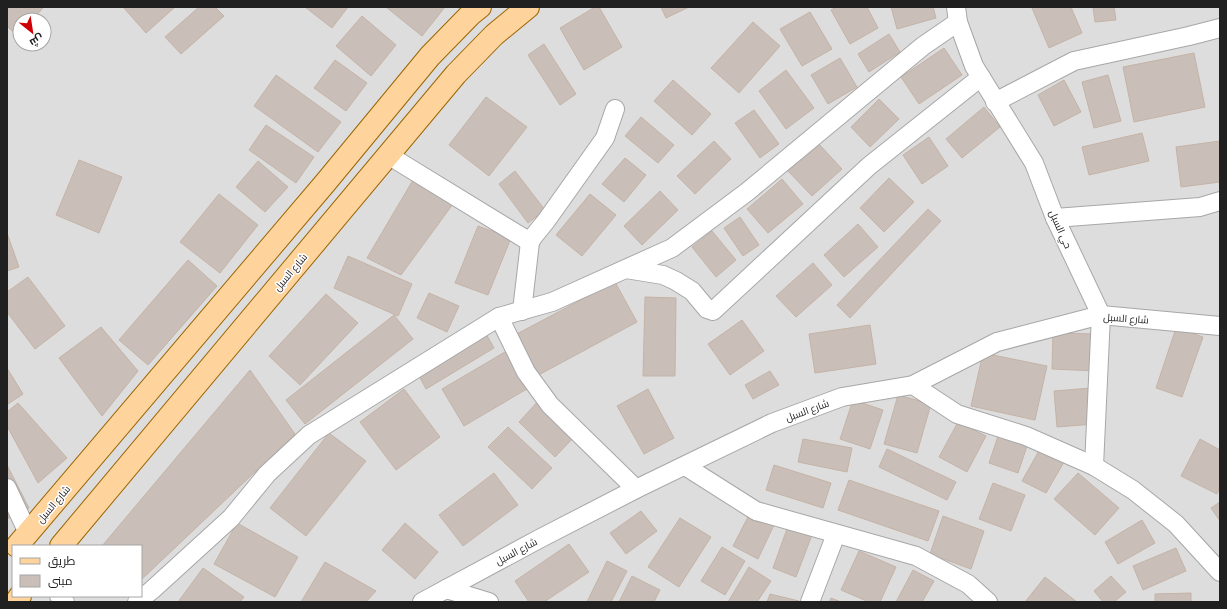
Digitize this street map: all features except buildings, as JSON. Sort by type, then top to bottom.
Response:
[{"type":"main road","name":"شارع السبل","points":[[22,539],[326,182],[430,56],[470,15],[480,7]]},
{"type":"main road","name":"شارع السبل","points":[[62,545],[456,74],[494,35],[528,7]]},
{"type":"street","points":[[137,602],[231,518],[268,474],[309,435],[499,317],[552,302],[672,248],[747,192],[923,46],[957,14]]},
{"type":"street","name":"حي السبل","points":[[957,14],[974,66],[1034,163],[1055,218],[1102,315],[1094,466]]},
{"type":"street","points":[[995,102],[1074,61],[1220,28]]},
{"type":"street","points":[[626,269],[663,275],[676,281],[692,291],[707,310],[713,311],[869,166],[981,77]]},
{"type":"street","points":[[522,311],[530,242],[605,138],[615,109]]},
{"type":"street","points":[[388,155],[530,242]]},
{"type":"street","points":[[1055,218],[1200,207],[1220,201]]},
{"type":"street","name":"شارع السبل","points":[[422,602],[636,489],[772,423],[842,397],[913,384],[997,342],[1102,315],[1220,326]]},
{"type":"street","points":[[499,317],[526,372],[550,405],[636,489]]},
{"type":"street","points":[[913,384],[957,414],[1026,436],[1094,466],[1134,490],[1176,524],[1220,572]]},
{"type":"street","points":[[685,466],[756,511],[916,556],[968,584],[988,602]]},
{"type":"street","points":[[7,488],[22,539]]},
{"type":"street","points":[[810,602],[836,534]]},
{"type":"street","points":[[446,589],[489,602]]},
{"type":"shaded area","points":[[7,7],[1220,7],[1220,602],[7,602]]}]
